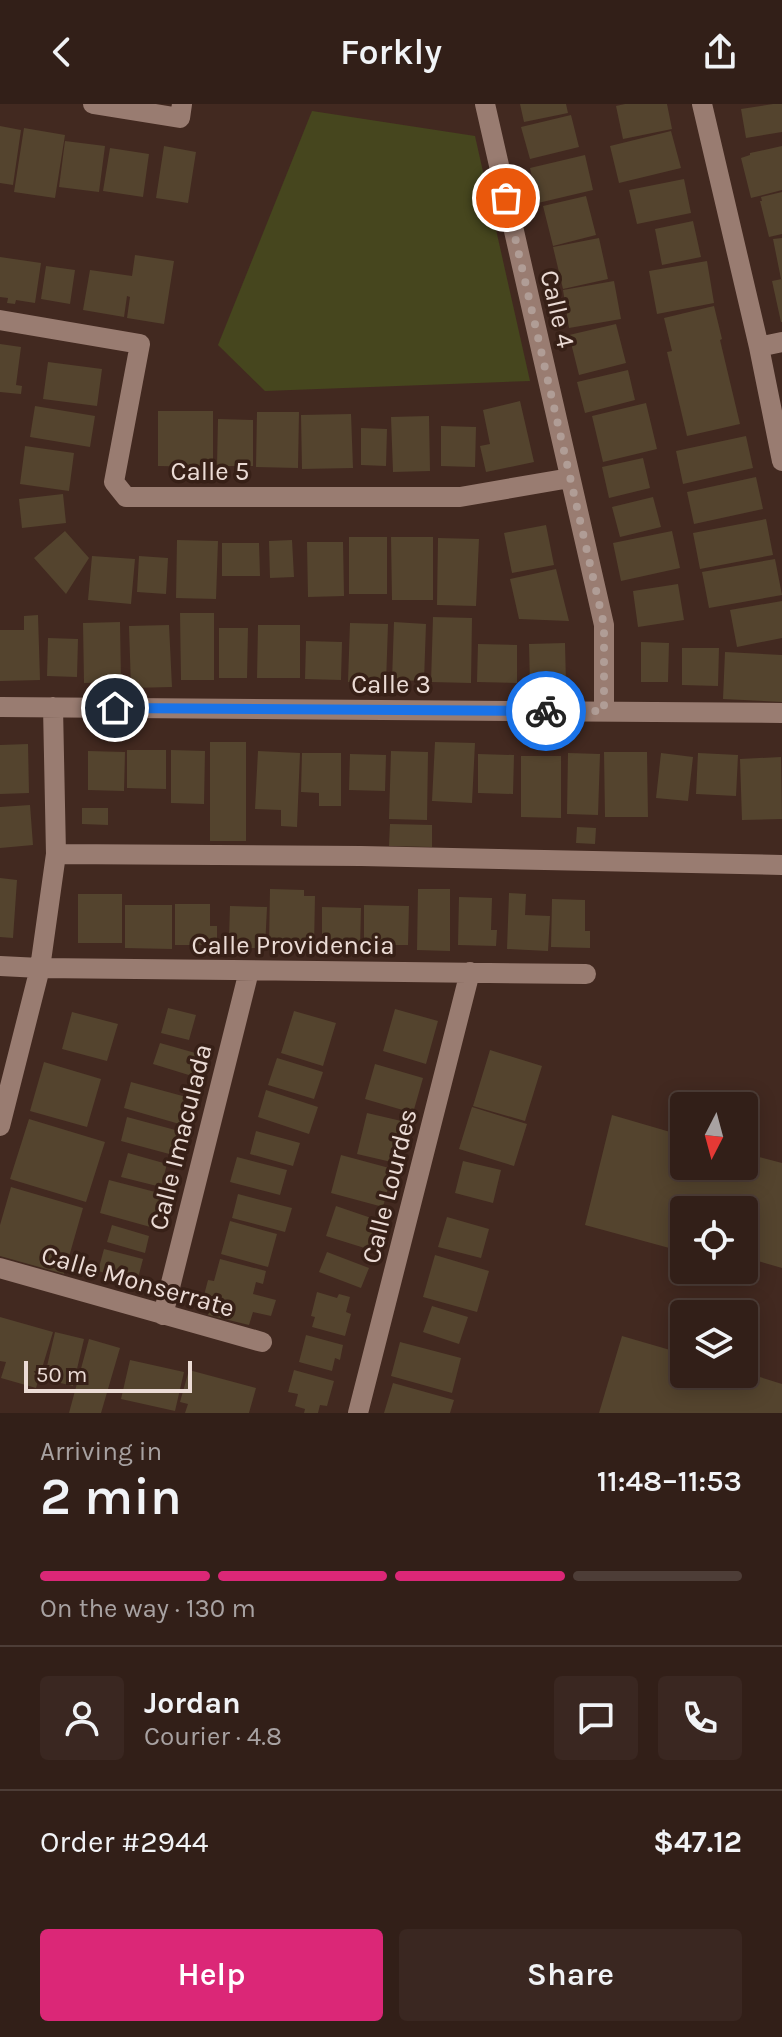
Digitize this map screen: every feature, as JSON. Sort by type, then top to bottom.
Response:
[{"type":"street","points":[[93,104],[180,118],[182,104]]},
{"type":"street","name":"Calle 4","points":[[485,104],[604,625],[604,711]]},
{"type":"street","points":[[702,104],[759,347],[782,461]]},
{"type":"street","name":"Calle 5","points":[[0,320],[140,344],[114,482],[126,497],[460,497],[570,478]]},
{"type":"street","points":[[759,347],[782,342]]},
{"type":"street","name":"Calle 3","points":[[0,707],[782,713]]},
{"type":"street","points":[[0,1126],[40,968],[56,854],[53,707]]},
{"type":"street","points":[[56,854],[782,865]]},
{"type":"street","name":"Calle Providencia","points":[[0,966],[586,974]]},
{"type":"street","name":"Calle Imaculada","points":[[163,1315],[249,971]]},
{"type":"street","name":"Calle Lourdes","points":[[358,1413],[470,972]]},
{"type":"street","name":"Calle Monserrate","points":[[0,1268],[262,1342]]},
{"type":"shaded area","points":[[312,111],[475,136],[530,381],[265,391],[218,345]]},
{"type":"building","points":[[520,104],[566,104],[568,113],[524,122]]},
{"type":"building","points":[[667,104],[672,129],[623,139],[616,106]]},
{"type":"building","points":[[782,104],[782,132],[746,138],[741,109]]},
{"type":"building","points":[[571,115],[579,147],[530,159],[521,127]]},
{"type":"building","points":[[0,126],[21,130],[13,185],[0,183]]},
{"type":"building","points":[[24,128],[65,135],[55,198],[14,192]]},
{"type":"building","points":[[671,131],[681,168],[619,183],[610,146]]},
{"type":"building","points":[[65,141],[105,146],[99,192],[59,187]]},
{"type":"building","points":[[164,146],[196,152],[188,203],[156,198]]},
{"type":"building","points":[[782,146],[782,190],[751,198],[741,158]]},
{"type":"building","points":[[110,148],[149,154],[143,197],[103,191]]},
{"type":"building","points":[[585,155],[593,190],[538,203],[530,168]]},
{"type":"building","points":[[684,179],[691,213],[637,224],[629,190]]},
{"type":"building","points":[[782,192],[782,234],[769,237],[761,197]]},
{"type":"building","points":[[586,196],[596,235],[553,246],[543,206]]},
{"type":"building","points":[[693,221],[701,257],[662,265],[655,229]]},
{"type":"building","points":[[599,238],[608,279],[563,289],[553,247]]},
{"type":"building","points":[[782,238],[782,279],[781,279],[773,239]]},
{"type":"building","points":[[135,255],[174,261],[164,324],[127,318],[130,297],[127,296],[124,317],[83,310],[90,270],[132,276]]},
{"type":"building","points":[[0,257],[41,263],[35,303],[16,300],[15,304],[7,303],[8,298],[0,297]]},
{"type":"building","points":[[707,261],[714,303],[657,314],[649,271]]},
{"type":"building","points":[[46,266],[75,270],[70,304],[41,299]]},
{"type":"building","points":[[782,279],[782,322],[781,322],[772,281]]},
{"type":"building","points":[[614,281],[621,319],[569,328],[563,290]]},
{"type":"building","points":[[714,306],[740,424],[687,436],[667,352],[672,351],[664,318]]},
{"type":"building","points":[[616,324],[626,363],[579,375],[569,335]]},
{"type":"building","points":[[0,344],[21,347],[16,385],[22,386],[21,394],[0,392]]},
{"type":"building","points":[[48,362],[102,369],[97,406],[43,399]]},
{"type":"building","points":[[628,370],[635,400],[585,413],[577,382]]},
{"type":"building","points":[[520,401],[534,462],[486,472],[480,446],[490,444],[483,410]]},
{"type":"building","points":[[646,403],[657,449],[603,462],[592,416]]},
{"type":"building","points":[[35,406],[95,416],[90,447],[30,437]]},
{"type":"building","points":[[158,411],[213,411],[213,467],[158,466]]},
{"type":"building","points":[[257,412],[299,412],[298,468],[256,467]]},
{"type":"building","points":[[351,414],[353,468],[302,469],[301,415]]},
{"type":"building","points":[[429,416],[430,471],[393,472],[391,417]]},
{"type":"building","points":[[218,419],[253,420],[253,466],[217,466]]},
{"type":"building","points":[[441,426],[476,427],[475,467],[441,466]]},
{"type":"building","points":[[361,428],[387,429],[386,466],[361,465]]},
{"type":"building","points":[[746,436],[753,468],[683,484],[676,451]]},
{"type":"building","points":[[25,446],[74,453],[69,491],[20,484]]},
{"type":"building","points":[[643,458],[650,488],[609,498],[602,467]]},
{"type":"building","points":[[756,477],[763,509],[694,524],[687,492]]},
{"type":"building","points":[[63,494],[66,523],[22,528],[19,499]]},
{"type":"building","points":[[653,497],[661,527],[620,537],[612,507]]},
{"type":"building","points":[[766,519],[773,555],[700,569],[693,533]]},
{"type":"building","points":[[546,525],[554,565],[512,573],[504,533]]},
{"type":"building","points":[[65,531],[89,558],[66,594],[34,558]]},
{"type":"building","points":[[672,531],[680,568],[621,581],[613,543]]},
{"type":"building","points":[[349,537],[387,537],[387,594],[349,594]]},
{"type":"building","points":[[391,537],[433,537],[433,600],[392,600]]},
{"type":"building","points":[[438,538],[479,539],[476,606],[437,605]]},
{"type":"building","points":[[177,540],[218,541],[216,599],[176,598]]},
{"type":"building","points":[[292,540],[294,577],[270,578],[269,541]]},
{"type":"building","points":[[307,542],[343,542],[344,596],[308,597]]},
{"type":"building","points":[[222,543],[259,543],[260,576],[222,576]]},
{"type":"building","points":[[92,556],[135,559],[131,604],[88,600]]},
{"type":"building","points":[[139,556],[168,558],[166,594],[137,592]]},
{"type":"building","points":[[775,559],[782,595],[709,608],[702,572]]},
{"type":"building","points":[[556,569],[569,621],[519,619],[510,579]]},
{"type":"building","points":[[678,584],[684,620],[638,627],[633,591]]},
{"type":"building","points":[[782,601],[782,638],[737,647],[730,610]]},
{"type":"building","points":[[180,613],[214,613],[214,680],[181,680]]},
{"type":"building","points":[[38,615],[40,680],[0,681],[0,630],[24,630],[24,616]]},
{"type":"building","points":[[433,617],[472,618],[471,683],[431,682]]},
{"type":"building","points":[[120,622],[121,682],[84,683],[83,623]]},
{"type":"building","points":[[394,622],[426,624],[424,681],[392,680]]},
{"type":"building","points":[[350,623],[388,624],[386,684],[348,682]]},
{"type":"building","points":[[169,625],[172,687],[131,688],[129,626]]},
{"type":"building","points":[[258,625],[300,625],[300,678],[257,678]]},
{"type":"building","points":[[219,628],[248,628],[247,678],[219,678]]},
{"type":"building","points":[[48,638],[78,639],[77,677],[47,676]]},
{"type":"building","points":[[306,641],[342,642],[341,680],[305,679]]},
{"type":"building","points":[[641,642],[669,643],[668,682],[641,682]]},
{"type":"building","points":[[565,643],[566,684],[530,684],[529,644]]},
{"type":"building","points":[[478,644],[517,645],[517,683],[477,682]]},
{"type":"building","points":[[682,648],[719,648],[718,686],[682,685]]},
{"type":"building","points":[[725,652],[782,655],[782,702],[723,699]]},
{"type":"building","points":[[210,742],[246,742],[246,841],[210,841]]},
{"type":"building","points":[[435,742],[475,743],[472,803],[432,801]]},
{"type":"building","points":[[28,744],[29,793],[0,794],[0,745]]},
{"type":"building","points":[[127,750],[166,750],[166,789],[127,788]]},
{"type":"building","points":[[171,750],[205,751],[204,804],[171,803]]},
{"type":"building","points":[[88,751],[125,752],[124,791],[88,790]]},
{"type":"building","points":[[258,751],[300,753],[297,827],[281,826],[281,810],[255,809]]},
{"type":"building","points":[[391,751],[428,752],[427,820],[389,819]]},
{"type":"building","points":[[604,752],[647,752],[648,817],[605,817]]},
{"type":"building","points":[[302,753],[341,753],[341,806],[319,806],[319,793],[301,792]]},
{"type":"building","points":[[568,753],[600,754],[598,815],[567,814]]},
{"type":"building","points":[[661,753],[693,757],[688,801],[656,798]]},
{"type":"building","points":[[698,753],[738,755],[736,796],[696,794]]},
{"type":"building","points":[[350,754],[386,755],[385,791],[349,790]]},
{"type":"building","points":[[478,754],[514,755],[513,794],[478,793]]},
{"type":"building","points":[[521,756],[561,756],[561,818],[521,817]]},
{"type":"building","points":[[781,757],[782,819],[742,820],[740,759]]},
{"type":"building","points":[[30,805],[33,845],[0,848],[0,807]]},
{"type":"building","points":[[82,808],[108,808],[108,825],[82,824]]},
{"type":"building","points":[[390,824],[432,825],[432,847],[389,846]]},
{"type":"building","points":[[577,827],[596,828],[595,844],[576,843]]},
{"type":"building","points":[[0,878],[17,880],[13,938],[0,937]]},
{"type":"building","points":[[270,889],[304,890],[304,896],[315,896],[314,946],[269,946]]},
{"type":"building","points":[[418,889],[450,889],[450,951],[417,950]]},
{"type":"building","points":[[509,893],[526,894],[525,915],[550,916],[548,951],[507,949]]},
{"type":"building","points":[[78,894],[122,894],[122,943],[78,943]]},
{"type":"building","points":[[459,897],[492,898],[491,930],[497,930],[496,946],[458,945]]},
{"type":"building","points":[[552,899],[585,900],[585,931],[590,931],[590,948],[551,947]]},
{"type":"building","points":[[175,904],[210,904],[210,926],[217,926],[217,945],[175,945]]},
{"type":"building","points":[[125,905],[172,905],[172,949],[125,948]]},
{"type":"building","points":[[364,905],[409,906],[408,945],[364,945]]},
{"type":"building","points":[[230,906],[267,907],[265,948],[244,948],[244,941],[229,940]]},
{"type":"building","points":[[322,907],[361,908],[360,949],[322,949]]},
{"type":"building","points":[[168,1008],[196,1015],[189,1040],[161,1033]]},
{"type":"building","points":[[395,1009],[438,1021],[426,1064],[383,1051]]},
{"type":"building","points":[[294,1011],[336,1023],[323,1066],[281,1053]]},
{"type":"building","points":[[72,1012],[118,1024],[107,1061],[62,1049]]},
{"type":"building","points":[[160,1043],[199,1054],[192,1076],[153,1064]]},
{"type":"building","points":[[490,1050],[542,1066],[525,1121],[473,1106]]},
{"type":"building","points":[[277,1058],[323,1072],[314,1099],[268,1085]]},
{"type":"building","points":[[44,1062],[101,1079],[87,1127],[30,1111]]},
{"type":"building","points":[[375,1064],[423,1078],[413,1113],[365,1099]]},
{"type":"building","points":[[131,1082],[190,1098],[183,1125],[124,1108]]},
{"type":"building","points":[[266,1090],[318,1107],[309,1134],[258,1117]]},
{"type":"building","points":[[472,1107],[527,1124],[514,1166],[459,1149]]},
{"type":"building","points":[[367,1113],[410,1123],[400,1164],[357,1154]]},
{"type":"building","points":[[612,1115],[670,1132],[670,1180],[758,1180],[758,1157],[782,1163],[782,1268],[758,1261],[758,1196],[670,1196],[670,1248],[585,1225]]},
{"type":"building","points":[[127,1117],[179,1131],[173,1155],[121,1141]]},
{"type":"building","points":[[29,1119],[105,1142],[86,1202],[10,1179]]},
{"type":"building","points":[[256,1131],[300,1143],[293,1166],[250,1154]]},
{"type":"building","points":[[128,1153],[167,1164],[161,1187],[121,1177]]},
{"type":"building","points":[[341,1155],[393,1169],[383,1207],[331,1193]]},
{"type":"building","points":[[237,1157],[287,1170],[280,1195],[230,1182]]},
{"type":"building","points":[[463,1161],[501,1170],[493,1203],[455,1193]]},
{"type":"building","points":[[109,1180],[163,1194],[154,1228],[100,1213]]},
{"type":"building","points":[[11,1187],[83,1208],[64,1274],[0,1256],[0,1225]]},
{"type":"building","points":[[238,1194],[292,1208],[285,1232],[232,1218]]},
{"type":"building","points":[[336,1206],[380,1221],[371,1250],[326,1236]]},
{"type":"building","points":[[447,1217],[489,1229],[481,1258],[438,1247]]},
{"type":"building","points":[[230,1221],[277,1234],[268,1267],[221,1254]]},
{"type":"building","points":[[112,1225],[149,1236],[145,1253],[107,1242]]},
{"type":"building","points":[[104,1249],[143,1259],[137,1282],[98,1271]]},
{"type":"building","points":[[327,1252],[369,1268],[361,1288],[319,1272]]},
{"type":"building","points":[[435,1255],[489,1271],[477,1312],[423,1297]]},
{"type":"building","points":[[220,1259],[266,1271],[263,1284],[256,1282],[253,1294],[276,1300],[271,1316],[253,1312],[249,1325],[208,1315],[211,1306],[202,1303],[208,1280],[214,1281]]},
{"type":"building","points":[[317,1292],[337,1298],[339,1294],[350,1297],[346,1312],[351,1314],[345,1336],[312,1327],[315,1317],[311,1316]]},
{"type":"building","points":[[432,1306],[468,1317],[459,1344],[423,1332]]},
{"type":"building","points":[[0,1317],[53,1332],[36,1388],[1,1378],[6,1362],[0,1361]]},
{"type":"building","points":[[55,1332],[84,1339],[73,1386],[44,1379]]},
{"type":"building","points":[[306,1335],[343,1345],[340,1360],[335,1358],[332,1371],[299,1362]]},
{"type":"building","points":[[622,1336],[670,1350],[670,1388],[758,1388],[758,1376],[782,1384],[782,1413],[599,1413]]},
{"type":"building","points":[[89,1339],[120,1348],[101,1413],[69,1413]]},
{"type":"building","points":[[400,1342],[461,1358],[452,1393],[391,1376]]},
{"type":"building","points":[[130,1360],[184,1372],[175,1411],[121,1399]]},
{"type":"building","points":[[189,1370],[256,1388],[249,1413],[185,1413],[188,1404],[180,1402]]},
{"type":"building","points":[[294,1370],[334,1381],[327,1406],[320,1405],[318,1413],[304,1413],[305,1409],[295,1406],[298,1394],[288,1392]]},
{"type":"building","points":[[393,1383],[454,1400],[450,1413],[384,1413]]},
{"type":"way so far","points":[[506,198],[604,625],[604,711],[546,711]]},
{"type":"route","points":[[115,708],[546,711]]}]
